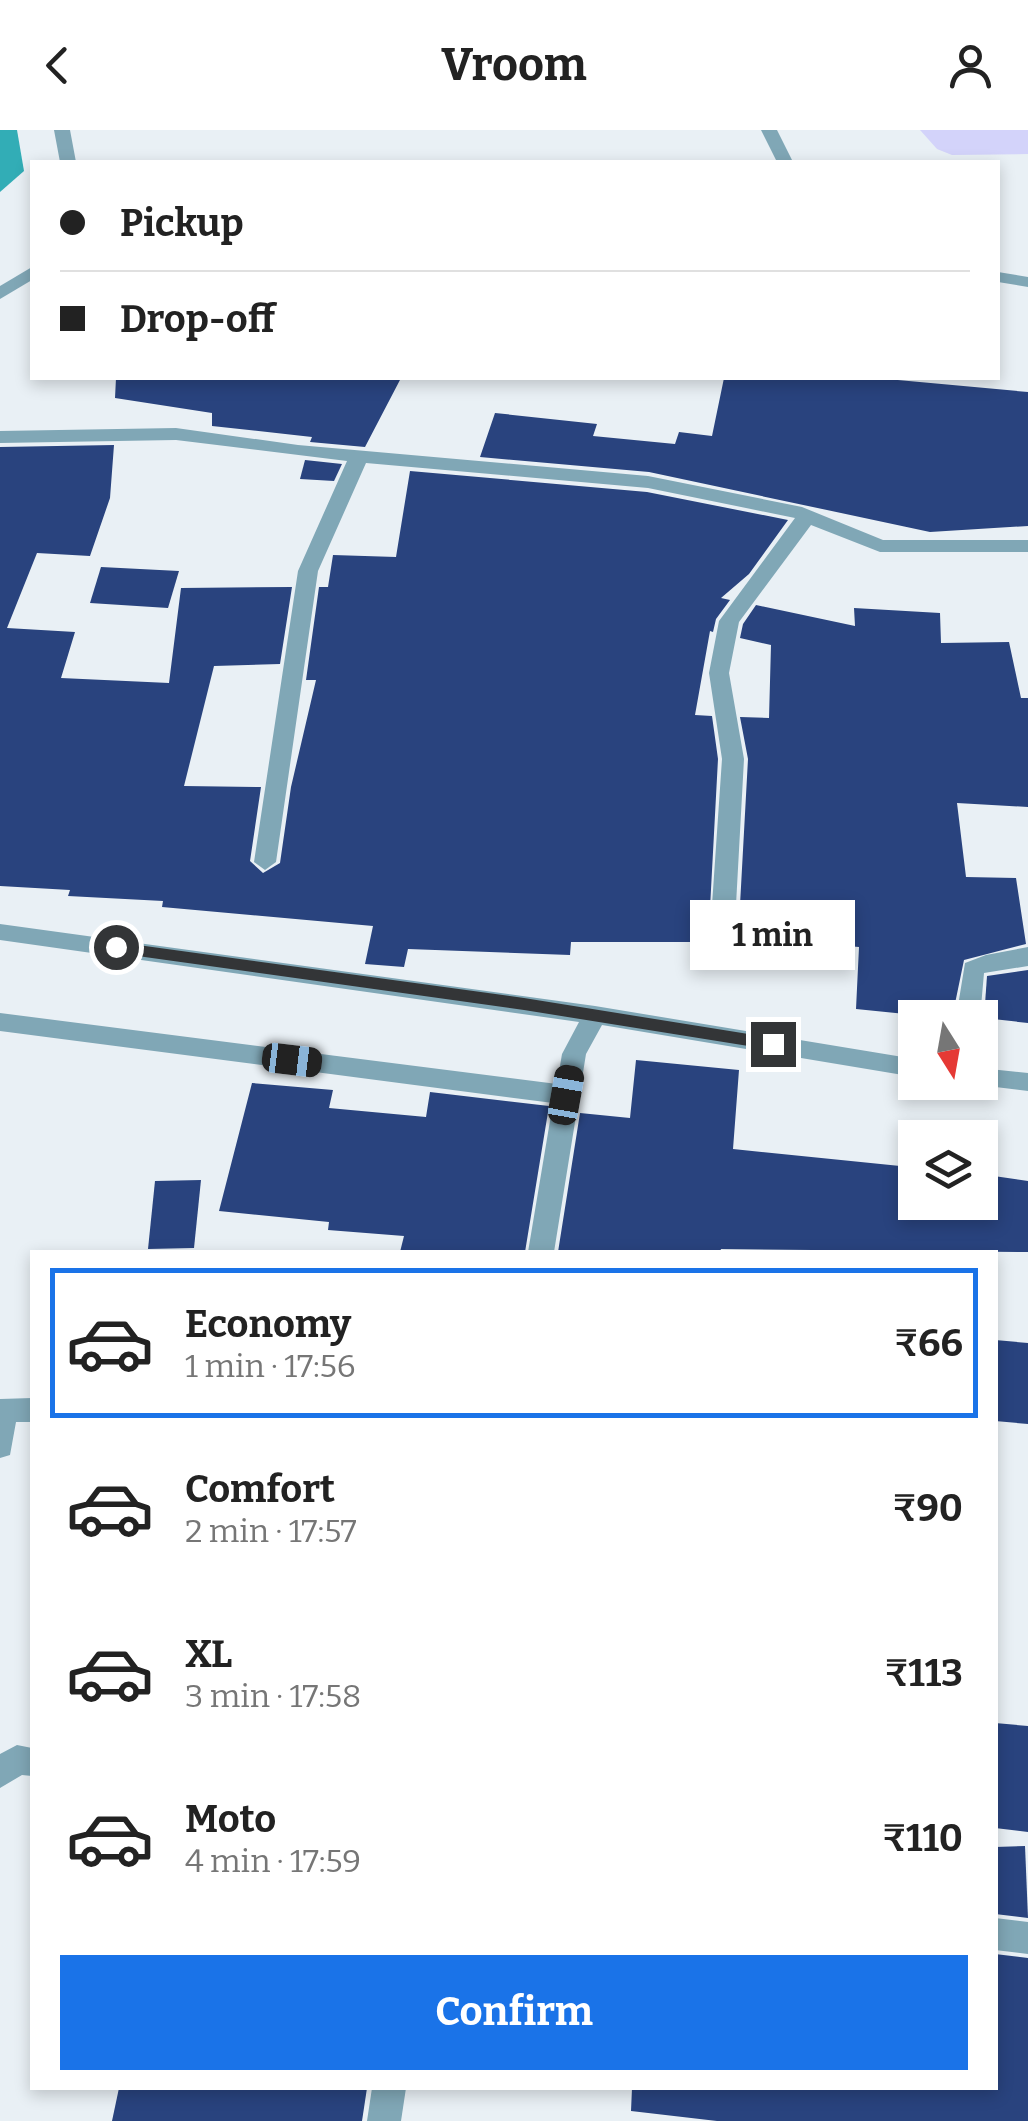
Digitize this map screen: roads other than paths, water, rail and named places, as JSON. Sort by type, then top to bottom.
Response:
[{"type":"street","points":[[62,130],[68,160]]},
{"type":"street","points":[[769,130],[785,160]]},
{"type":"street","points":[[0,294],[30,273]]},
{"type":"street","points":[[1000,277],[1028,282]]},
{"type":"street","points":[[0,438],[176,434],[359,456],[648,482],[807,516],[880,546],[1028,546]]},
{"type":"street","points":[[265,862],[308,571],[359,456]]},
{"type":"street","points":[[724,906],[733,759],[719,673],[729,621],[807,516]]},
{"type":"street","points":[[0,932],[595,1015],[898,1065]]},
{"type":"street","points":[[970,1000],[973,969],[980,963],[1022,961],[1028,956]]},
{"type":"street","points":[[541,1250],[574,1054],[595,1015]]},
{"type":"street","points":[[0,1022],[566,1095]]},
{"type":"street","points":[[998,1079],[1028,1082]]},
{"type":"street","points":[[0,1446],[2,1411],[30,1410]]},
{"type":"street","points":[[0,1773],[17,1760],[30,1762]]},
{"type":"street","points":[[998,1934],[1028,1938]]}]
